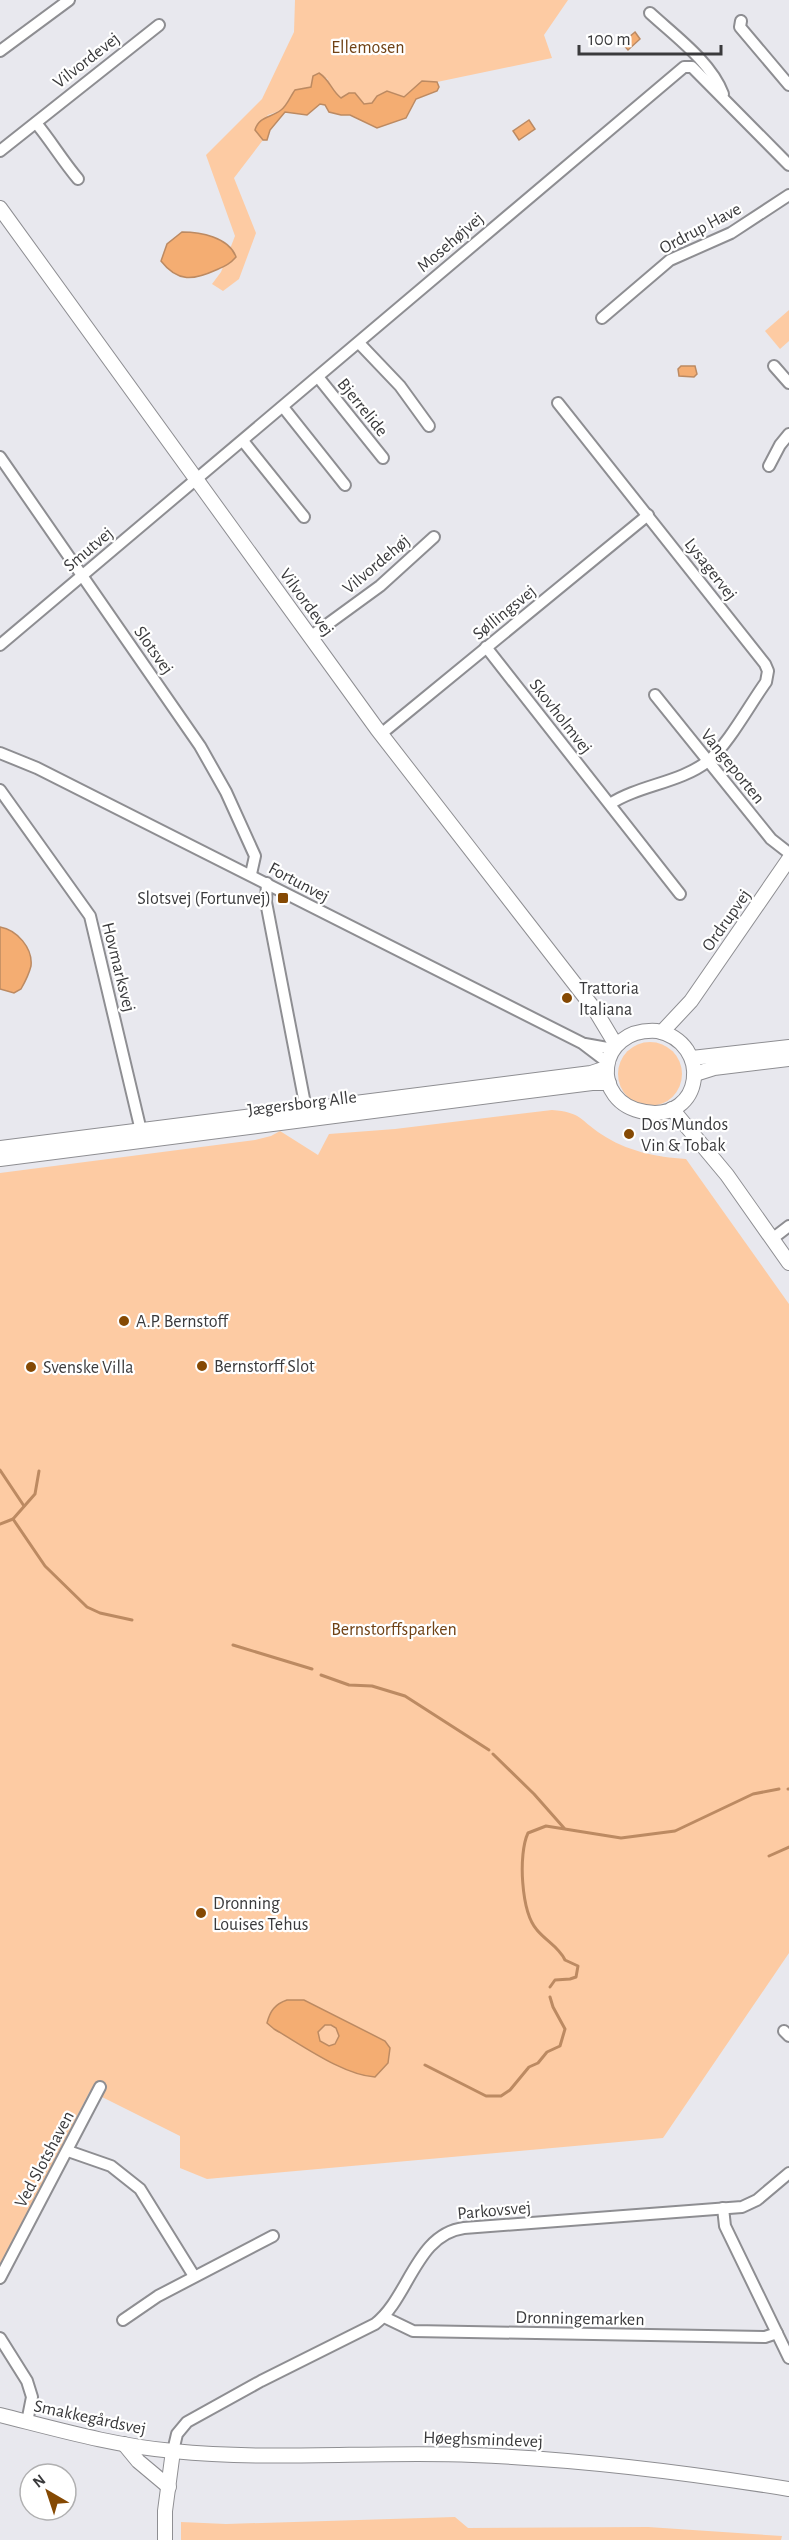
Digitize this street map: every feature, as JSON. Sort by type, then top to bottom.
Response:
[{"type":"street","points":[[0,51],[69,0]]},
{"type":"street","name":"Mosehøjvej","points":[[650,13],[689,49],[715,79],[724,100]]},
{"type":"street","points":[[741,21],[740,27],[789,85]]},
{"type":"street","name":"Vilvordevej","points":[[0,151],[159,25]]},
{"type":"street","name":"Mosehøjvej","points":[[197,480],[684,67],[692,67],[789,165]]},
{"type":"street","points":[[36,123],[52,143],[54,150],[78,179]]},
{"type":"street","name":"Ordrup Have","points":[[602,318],[670,260],[731,233],[789,195]]},
{"type":"street","name":"Vilvordevej","points":[[0,208],[381,734],[595,1010],[613,1052]]},
{"type":"street","points":[[359,343],[400,386],[429,426]]},
{"type":"street","points":[[774,366],[789,383]]},
{"type":"street","name":"Bjerrelide","points":[[318,378],[383,458]]},
{"type":"street","name":"Lysagervej","points":[[558,403],[765,664],[768,671],[766,682],[722,746],[708,761]]},
{"type":"street","points":[[283,407],[345,485]]},
{"type":"street","points":[[769,466],[780,445],[789,434]]},
{"type":"street","points":[[243,441],[304,518]]},
{"type":"street","name":"Slotsvej","points":[[0,457],[205,755],[226,792],[255,856],[251,874]]},
{"type":"street","name":"Smutvej","points":[[0,645],[197,480]]},
{"type":"street","name":"Søllingsvej","points":[[381,734],[648,515]]},
{"type":"street","name":"Vilvordehøj","points":[[310,637],[380,586],[434,537]]},
{"type":"street","name":"Skovholmvej","points":[[486,647],[680,894]]},
{"type":"street","name":"Vangeporten","points":[[655,695],[771,839],[789,853]]},
{"type":"street","name":"Fortunvej","points":[[0,753],[37,768],[251,874],[582,1043],[613,1052]]},
{"type":"street","points":[[610,804],[620,797],[691,770],[708,761]]},
{"type":"street","name":"Hovmarksvej","points":[[0,790],[90,916],[142,1136]]},
{"type":"street","name":"Ordrupvej","points":[[662,1032],[692,1001],[789,860]]},
{"type":"street","points":[[267,883],[266,902],[306,1109]]},
{"type":"street","name":"Ordrupvej","points":[[678,1040],[692,1001]]},
{"type":"street","points":[[643,1031],[662,1032],[678,1040],[692,1058],[695,1074],[693,1087],[678,1105],[656,1113],[634,1109],[621,1100],[609,1083],[613,1052],[643,1031]]},
{"type":"street","points":[[692,1058],[789,1047]]},
{"type":"street","name":"Jægersborg Alle","points":[[0,1160],[306,1109],[591,1073],[613,1052]]},
{"type":"street","points":[[695,1074],[714,1068],[789,1059]]},
{"type":"street","name":"Jægersborg Alle","points":[[0,1148],[142,1136],[588,1083],[609,1083]]},
{"type":"street","points":[[678,1105],[789,1263]]},
{"type":"street","points":[[772,1239],[789,1226]]},
{"type":"street","name":"Ved Slotshaven","points":[[0,2278],[100,2087]]},
{"type":"street","points":[[68,2151],[111,2166],[140,2189],[194,2276]]},
{"type":"street","name":"Parkovsvej","points":[[173,2451],[177,2434],[187,2422],[261,2381],[375,2324],[384,2317],[396,2303],[425,2253],[436,2239],[454,2229],[742,2207],[757,2200],[789,2173]]},
{"type":"street","points":[[723,2208],[725,2226],[789,2358]]},
{"type":"street","points":[[123,2320],[158,2296],[273,2236]]},
{"type":"street","name":"Dronningemarken","points":[[384,2317],[413,2331],[765,2337],[777,2333]]},
{"type":"street","points":[[0,2338],[27,2381],[32,2397],[27,2422]]},
{"type":"street","name":"Smakkegårdsvej","points":[[0,2415],[124,2444],[173,2451]]},
{"type":"street","points":[[124,2444],[138,2461],[169,2487]]},
{"type":"street","points":[[165,2540],[165,2511],[173,2451]]},
{"type":"street","name":"Høeghsmindevej","points":[[173,2451],[234,2455],[530,2457],[679,2471],[789,2489]]},
{"type":"green space","name":"Ellemosen","points":[[295,0],[568,0],[544,35],[552,58],[437,82],[423,81],[404,97],[377,96],[372,103],[364,104],[355,93],[341,98],[331,90],[327,78],[312,87],[295,90],[282,110],[268,115],[255,130],[263,140],[234,178],[256,233],[239,279],[223,291],[212,284],[221,272],[235,236],[206,155],[262,99],[294,32]]},
{"type":"green space","points":[[789,310],[789,341],[780,349],[765,331]]},
{"type":"green space","points":[[644,1042],[656,1042],[673,1051],[680,1062],[682,1074],[680,1086],[673,1097],[656,1106],[644,1106],[632,1101],[623,1092],[618,1080],[618,1068],[623,1056],[632,1047]]},
{"type":"green space","name":"Bernstorffsparken","points":[[552,1110],[575,1115],[601,1134],[631,1149],[664,1157],[686,1159],[789,1304],[789,1953],[663,2138],[207,2179],[180,2168],[180,2136],[90,2091],[0,2265],[0,1173],[255,1140],[280,1131],[318,1155],[329,1134],[395,1129]]},
{"type":"green space","points":[[455,2517],[468,2528],[648,2527],[782,2536],[781,2540],[181,2540],[181,2522],[226,2524]]},
{"type":"shaded area","points":[[635,32],[640,39],[628,50],[622,43]]},
{"type":"shaded area","points":[[319,73],[341,98],[349,93],[355,93],[364,104],[372,103],[377,96],[387,91],[404,97],[422,81],[437,82],[439,87],[437,91],[416,99],[406,118],[377,128],[350,115],[329,112],[325,105],[320,104],[307,115],[285,112],[270,130],[267,140],[263,140],[255,130],[259,122],[283,108],[295,90],[311,87],[313,76]]},
{"type":"shaded area","points":[[529,120],[535,129],[519,140],[513,131]]},
{"type":"shaded area","points":[[182,232],[197,233],[221,240],[236,257],[227,265],[201,276],[187,278],[180,276],[161,261],[167,244]]},
{"type":"shaded area","points":[[681,366],[695,366],[697,374],[694,377],[679,376],[678,369]]},
{"type":"shaded area","points":[[0,927],[12,932],[23,941],[31,959],[31,966],[21,989],[14,993],[0,989]]},
{"type":"shaded area","points":[[287,2000],[304,2000],[385,2041],[390,2048],[388,2063],[375,2077],[363,2075],[336,2065],[274,2029],[267,2023],[270,2015],[279,2004]],"holes":[[[325,2025],[336,2028],[339,2036],[335,2044],[329,2046],[320,2041],[318,2032]]]},
{"type":"waterway","points":[[0,1470],[24,1506]]},
{"type":"waterway","points":[[0,1524],[13,1519],[35,1494],[39,1471]]},
{"type":"waterway","points":[[13,1519],[45,1566],[87,1607],[100,1613],[132,1620]]},
{"type":"waterway","points":[[233,1645],[312,1669]]},
{"type":"waterway","points":[[321,1675],[349,1685],[372,1686],[405,1696],[489,1750]]},
{"type":"waterway","points":[[493,1754],[534,1794],[564,1828]]},
{"type":"waterway","points":[[550,1987],[555,1980],[576,1977],[578,1966],[565,1960],[537,1930],[527,1910],[522,1868],[528,1833],[546,1826],[621,1838],[675,1831],[753,1794],[779,1789]]},
{"type":"waterway","points":[[769,1856],[789,1847]]},
{"type":"waterway","points":[[425,2065],[486,2096],[501,2096],[510,2090],[529,2067],[538,2063],[547,2052],[560,2046],[565,2029],[550,1997]]},
{"type":"place","name":"Slotsvej (Fortunvej)","points":[[283,898]]},
{"type":"place","name":"Trattoria Italiana","points":[[567,998]]},
{"type":"place","name":"Dos Mundos Vin & Tobak","points":[[629,1134]]},
{"type":"place","name":"A.P. Bernstoff","points":[[124,1321]]},
{"type":"place","name":"Bernstorff Slot","points":[[202,1366]]},
{"type":"place","name":"Svenske Villa","points":[[31,1367]]},
{"type":"place","name":"Dronning Louises Tehus","points":[[201,1913]]}]
